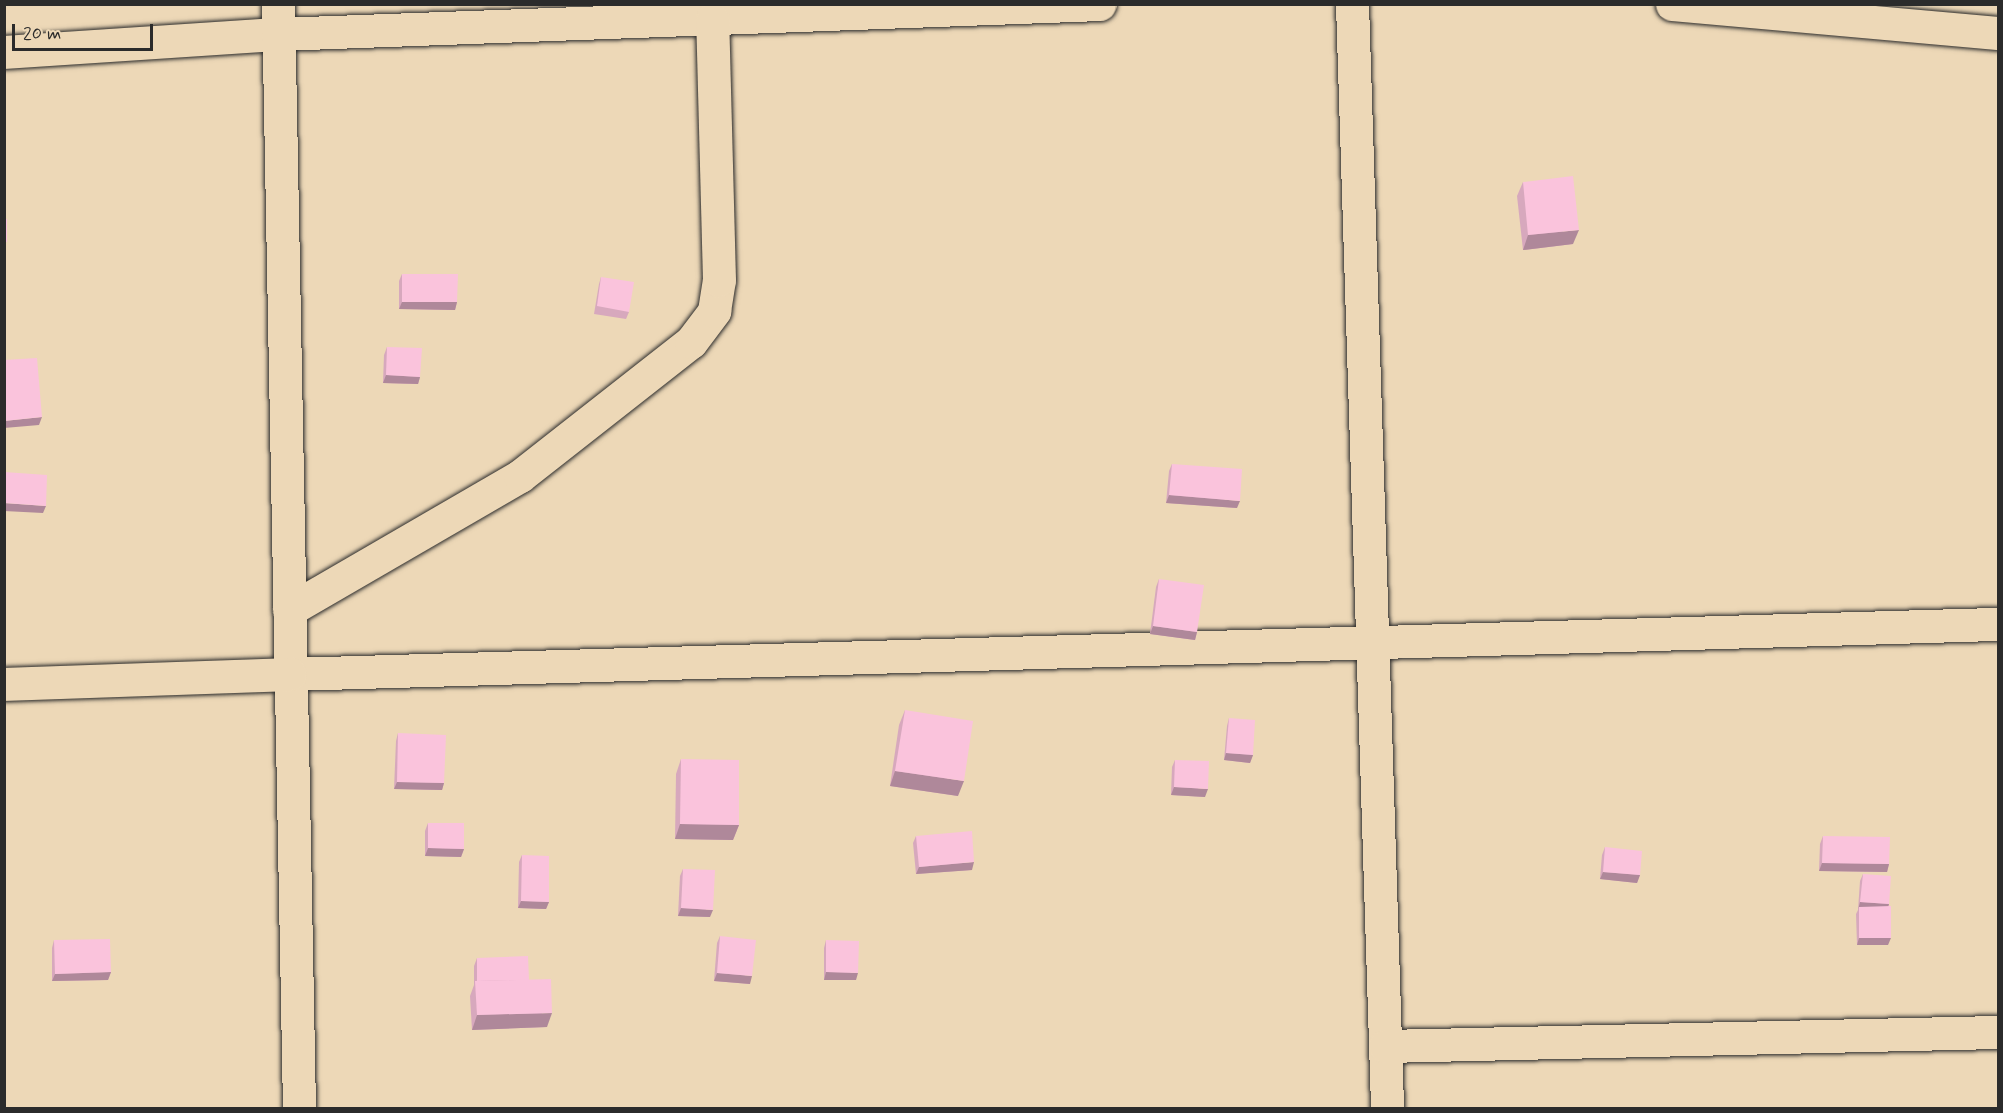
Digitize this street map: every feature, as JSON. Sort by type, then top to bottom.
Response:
[{"type":"street","points":[[4,52],[278,19],[551,14],[712,19],[1099,4]]},
{"type":"street","points":[[1352,4],[1387,1108]]},
{"type":"street","points":[[1672,4],[1998,33]]},
{"type":"street","points":[[278,19],[299,1108]]},
{"type":"street","points":[[289,610],[520,476],[691,342],[714,311],[719,280],[712,19]]},
{"type":"street","points":[[4,684],[1998,624]]},
{"type":"street","points":[[1385,1046],[1998,1032]]},
{"type":"building","points":[[1573,176],[1579,230],[1528,235],[1523,182]]},
{"type":"building","points":[[4,219],[7,219],[7,242],[4,242]]},
{"type":"building","points":[[402,274],[458,274],[457,302],[402,302]]},
{"type":"building","points":[[601,277],[634,282],[629,312],[597,306]]},
{"type":"building","points":[[387,347],[422,348],[420,377],[386,375]]},
{"type":"building","points":[[37,358],[42,417],[4,421],[4,360]]},
{"type":"building","points":[[1172,464],[1242,469],[1240,501],[1169,495]]},
{"type":"building","points":[[4,472],[47,475],[46,506],[4,503]]},
{"type":"building","points":[[1159,579],[1204,585],[1197,632],[1153,626]]},
{"type":"building","points":[[905,710],[973,721],[964,781],[895,771]]},
{"type":"building","points":[[1229,718],[1255,720],[1253,755],[1226,753]]},
{"type":"building","points":[[398,733],[446,735],[444,783],[397,782]]},
{"type":"building","points":[[681,759],[739,760],[739,825],[680,824]]},
{"type":"building","points":[[1175,760],[1209,761],[1208,789],[1174,787]]},
{"type":"building","points":[[428,823],[464,823],[464,849],[428,848]]},
{"type":"building","points":[[972,831],[974,862],[919,867],[916,836]]},
{"type":"building","points":[[1823,836],[1890,837],[1889,864],[1822,863]]},
{"type":"building","points":[[1605,847],[1642,851],[1640,875],[1603,872]]},
{"type":"building","points":[[522,855],[549,856],[549,902],[521,901]]},
{"type":"building","points":[[683,869],[715,870],[713,910],[681,908]]},
{"type":"building","points":[[1863,874],[1891,876],[1889,904],[1860,902]]},
{"type":"building","points":[[1891,906],[1891,938],[1859,938],[1859,907]]},
{"type":"building","points":[[720,936],[756,940],[752,976],[717,973]]},
{"type":"building","points":[[110,939],[111,972],[55,974],[54,940]]},
{"type":"building","points":[[826,940],[859,941],[858,973],[826,972]]},
{"type":"building","points":[[528,956],[529,980],[477,981],[477,958]]},
{"type":"building","points":[[551,979],[552,1013],[477,1015],[475,981]]}]
